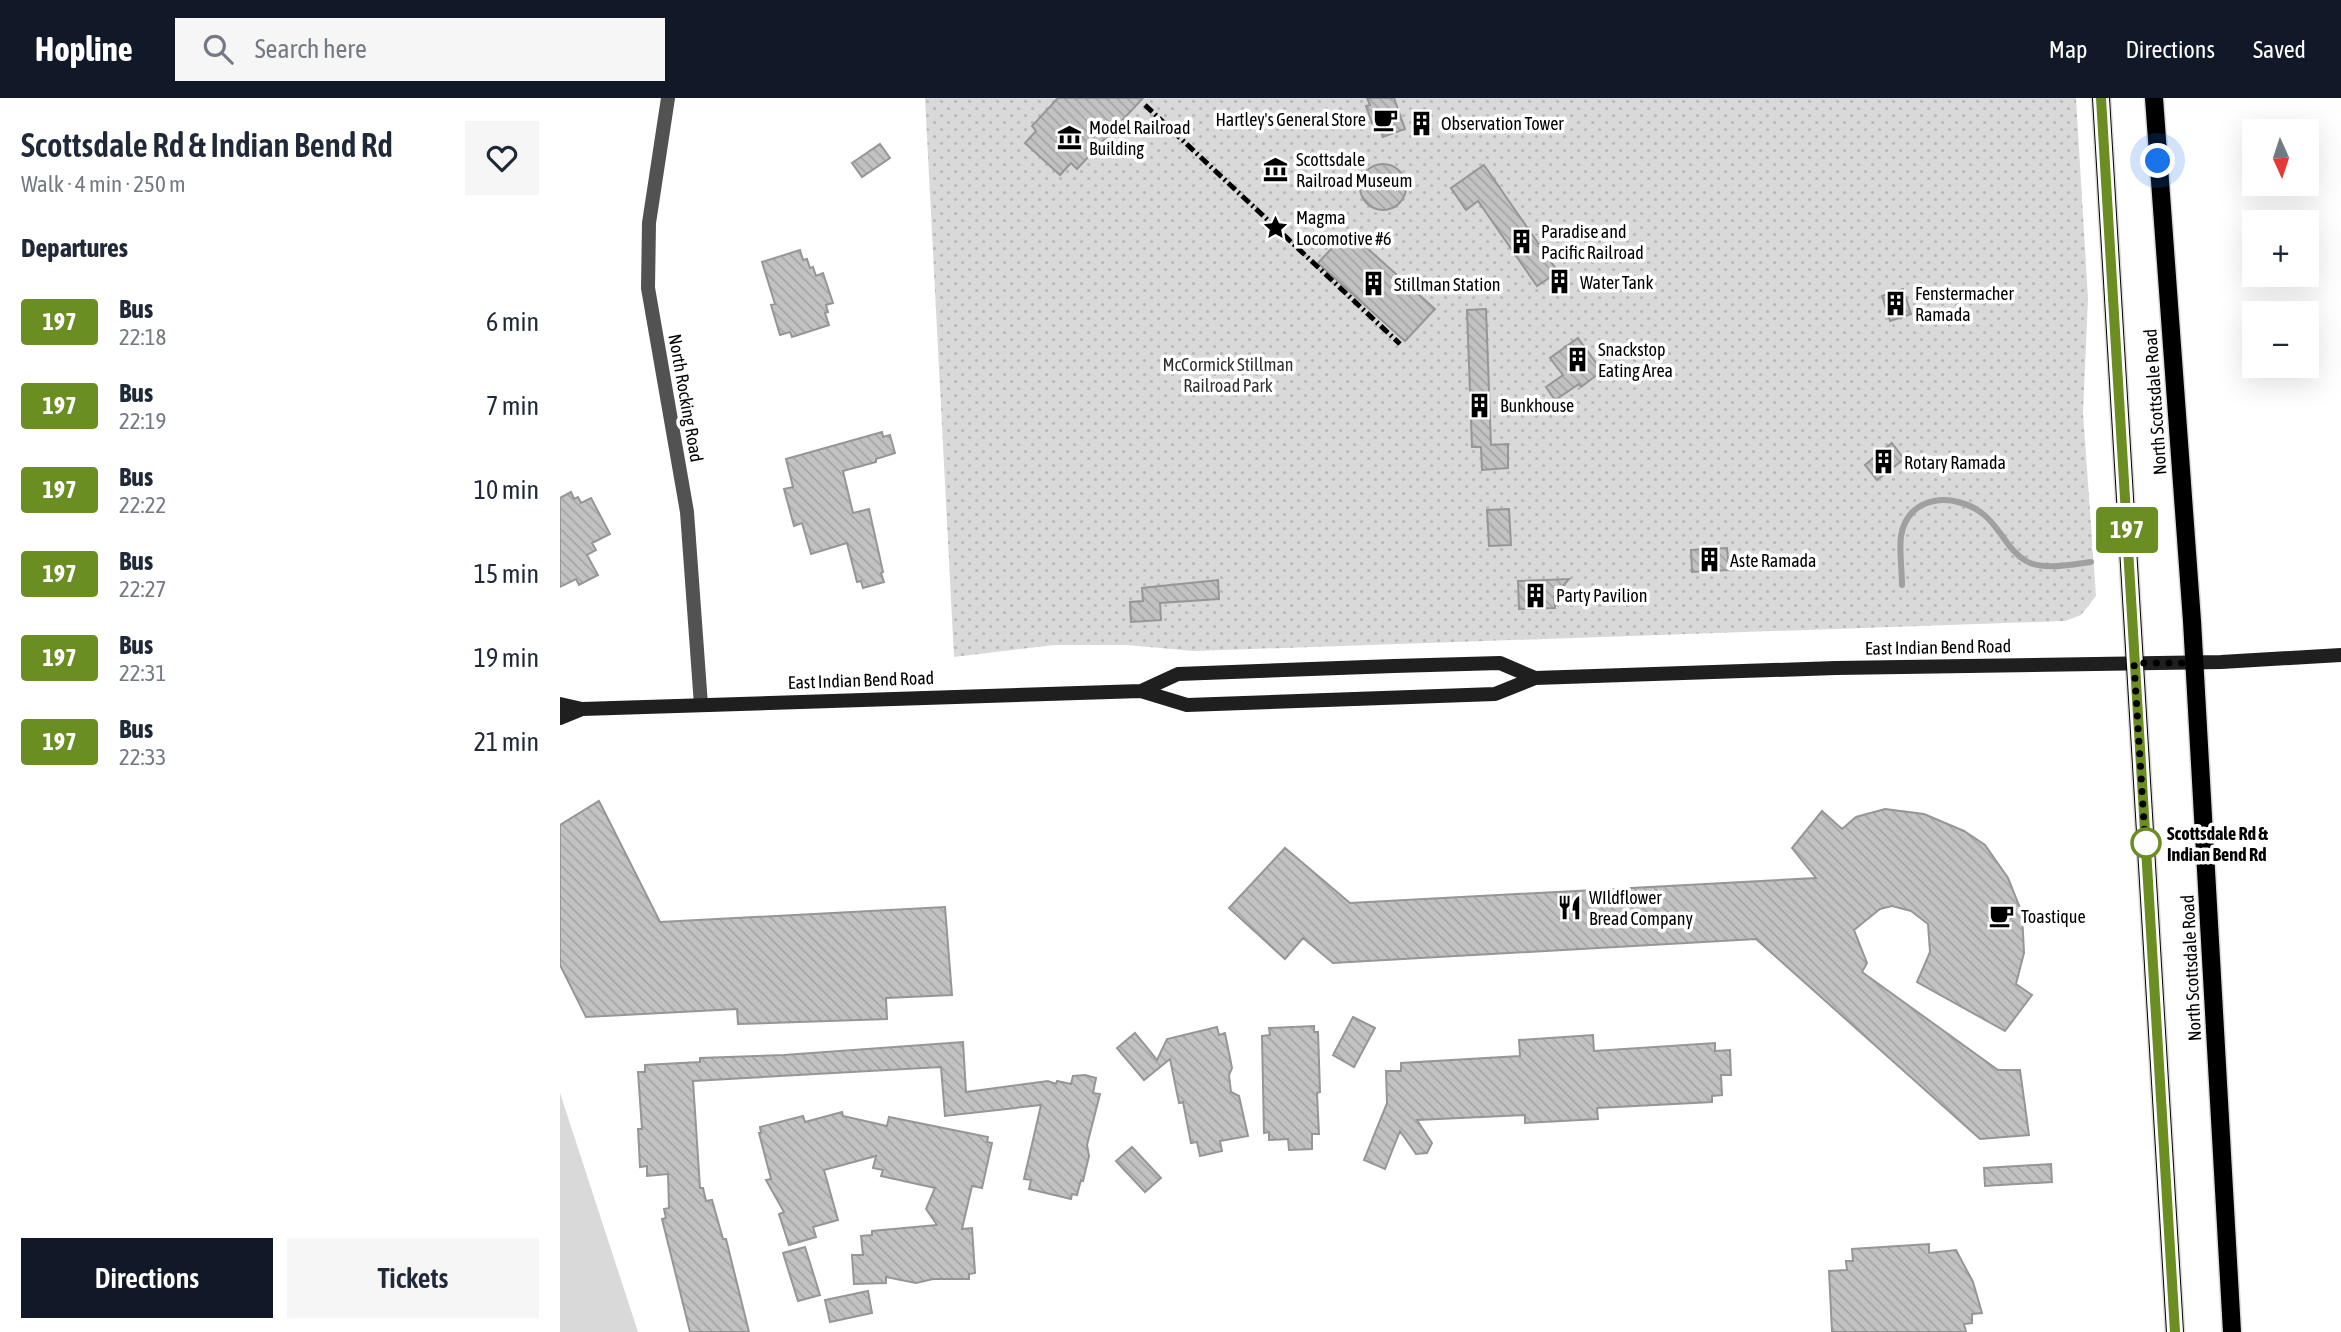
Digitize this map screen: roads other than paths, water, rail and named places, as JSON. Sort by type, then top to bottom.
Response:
[{"type":"main road","name":"North Scottsdale Road","points":[[2101,98],[2175,1332]]},
{"type":"main road","name":"North Scottsdale Road","points":[[2153,101],[2194,663],[2232,1332]]},
{"type":"main road","name":"East Indian Bend Road","points":[[560,704],[582,709],[1141,691],[1187,705],[1495,694],[1535,678],[1836,667],[2194,663],[2341,655]]},
{"type":"main road","name":"East Indian Bend Road","points":[[1141,691],[1178,674],[1408,666],[1500,663],[1535,678]]},
{"type":"main road","name":"East Indian Bend Road","points":[[560,718],[582,709]]},
{"type":"street","name":"North Rocking Road","points":[[668,98],[649,223],[648,288],[687,512],[701,705]]},
{"type":"waterway","points":[[1902,585],[1900,542],[1905,522],[1913,512],[1934,501],[1947,500],[1972,507],[1994,525],[2019,556],[2033,564],[2058,566],[2091,562]]},
{"type":"railway","points":[[1145,105],[1400,344]]},
{"type":"place","name":"Hartley's General Store","points":[[1386,119]]},
{"type":"place","name":"Observation Tower","points":[[1421,123]]},
{"type":"place","name":"Model Railroad Building","points":[[1069,137]]},
{"type":"place","name":"Scottsdale Railroad Museum","points":[[1276,169]]},
{"type":"place","name":"Magma Locomotive #6","points":[[1276,227]]},
{"type":"place","name":"Paradise and Pacific Railroad","points":[[1521,241]]},
{"type":"place","name":"Water Tank","points":[[1560,282]]},
{"type":"place","name":"Stillman Station","points":[[1374,284]]},
{"type":"place","name":"Fenstermacher Ramada","points":[[1895,303]]},
{"type":"place","name":"Snackstop Eating Area","points":[[1578,359]]},
{"type":"place","name":"Bunkhouse","points":[[1480,405]]},
{"type":"place","name":"Rotary Ramada","points":[[1884,462]]},
{"type":"place","name":"Aste Ramada","points":[[1710,560]]},
{"type":"place","name":"Party Pavilion","points":[[1536,595]]},
{"type":"place","name":"Scottsdale Rd & Indian Bend Rd","points":[[2146,843]]},
{"type":"place","name":"WIldflower Bread Company","points":[[1569,907]]},
{"type":"place","name":"Toastique","points":[[2001,916]]},
{"type":"park label","name":"McCormick Stillman Railroad Park","points":[[1228,374]]}]
